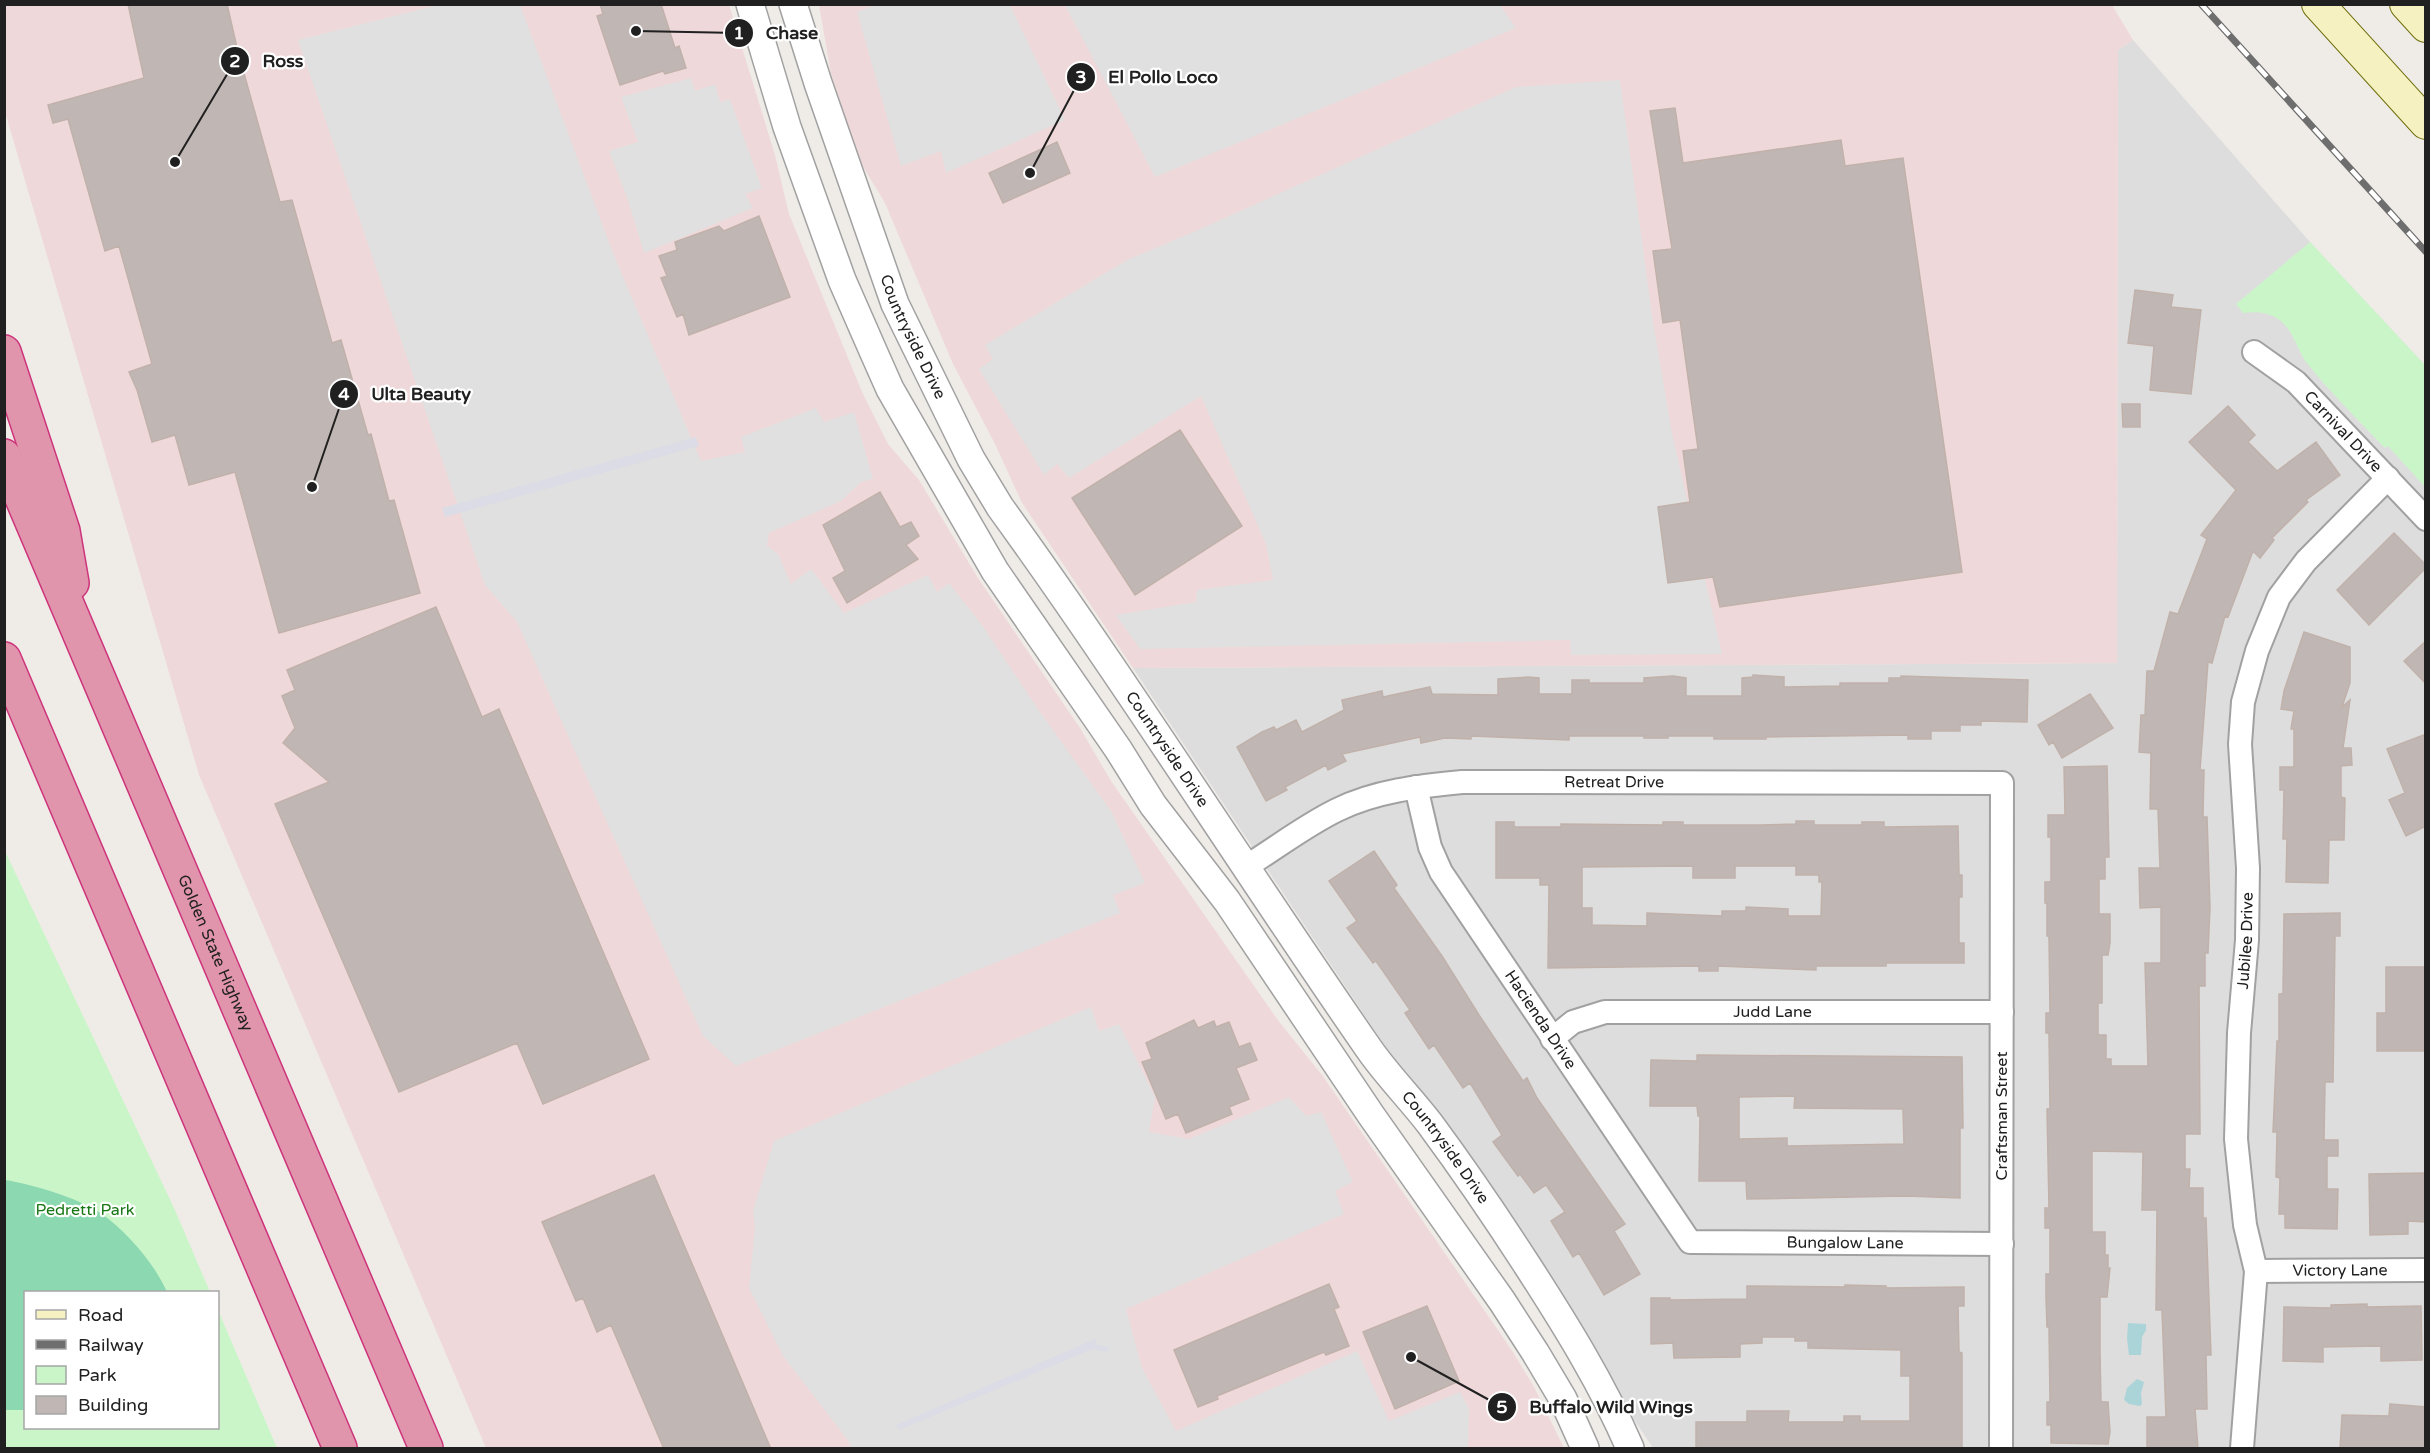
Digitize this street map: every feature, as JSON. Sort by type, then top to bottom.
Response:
[{"type":"highway","points":[[4,352],[63,531],[83,643]]},
{"type":"highway","name":"Golden State Highway","points":[[4,456],[426,1449]]},
{"type":"highway","points":[[4,659],[340,1449]]},
{"type":"highway","points":[[4,715],[21,751],[52,772]]},
{"type":"main road","points":[[2318,4],[2426,123]]},
{"type":"main road","points":[[2406,4],[2426,26]]},
{"type":"street","points":[[750,4],[787,128],[842,279],[890,389],[983,551],[1118,749],[1153,805],[1227,901],[1371,1115],[1502,1301],[1563,1399],[1585,1449]]},
{"type":"street","points":[[775,4],[783,37],[818,83]]},
{"type":"street","name":"Countryside Drive","points":[[794,4],[818,83],[896,304],[972,459],[1000,507],[1247,866],[1372,1054],[1430,1124],[1494,1215],[1570,1331],[1630,1449]]},
{"type":"street","name":"Carnival Drive","points":[[2254,352],[2296,382],[2426,519]]},
{"type":"street","name":"Jubilee Drive","points":[[2242,1449],[2256,1271],[2245,1225],[2236,1139],[2239,1033],[2247,940],[2248,868],[2240,744],[2243,702],[2257,651],[2279,597],[2306,561],[2388,478]]},
{"type":"street","name":"Retreat Drive","points":[[1247,866],[1337,810],[1376,796],[1416,787],[1462,782],[2002,783]]},
{"type":"street","name":"Craftsman Street","points":[[2001,1449],[2002,783]]},
{"type":"street","name":"Hacienda Drive","points":[[1416,787],[1430,847],[1441,872],[1690,1242]]},
{"type":"street","name":"Judd Lane","points":[[1552,1039],[1573,1022],[1605,1012],[2002,1012]]},
{"type":"street","name":"Bungalow Lane","points":[[1690,1242],[2002,1244]]},
{"type":"street","name":"Victory Lane","points":[[2256,1271],[2426,1270]]},
{"type":"shaded area","points":[[5,5],[729,5],[775,155],[789,214],[862,392],[888,444],[919,480],[978,578],[1080,728],[1111,781],[1277,1019],[1322,1075],[1513,1352],[1534,1387],[1564,1448],[486,1448],[199,775],[5,112]]},
{"type":"shaded area","points":[[438,5],[520,5],[613,253],[701,461],[745,452],[741,437],[816,408],[824,422],[854,412],[873,479],[861,482],[841,501],[769,533],[767,546],[778,554],[791,584],[811,569],[844,613],[928,575],[937,592],[949,583],[982,625],[1040,712],[1111,811],[1145,883],[1113,895],[1120,913],[736,1066],[703,1036],[517,622],[485,585],[298,40]]},
{"type":"shaded area","points":[[819,5],[2112,5],[2133,40],[2118,50],[2117,663],[1133,668],[1022,503],[995,444],[953,364],[885,203],[859,160],[831,74]]},
{"type":"shaded area","points":[[875,5],[1010,5],[1065,120],[946,173],[941,151],[901,166],[857,12]]},
{"type":"shaded area","points":[[1065,5],[1500,5],[1516,28],[1155,177]]},
{"type":"shaded area","points":[[2133,40],[2310,242],[2425,365],[2425,1448],[1653,1448],[1133,668],[2117,663],[2118,50]]},
{"type":"shaded area","points":[[691,78],[695,91],[715,84],[720,102],[730,99],[762,188],[745,194],[753,208],[644,253],[628,200],[609,151],[638,142],[621,97]]},
{"type":"shaded area","points":[[1620,80],[1653,322],[1672,433],[1722,654],[1571,655],[1570,640],[1140,649],[1116,615],[1196,602],[1197,590],[1273,580],[1266,544],[1201,396],[1069,478],[1057,464],[1044,475],[979,369],[993,359],[985,345],[1127,260],[1516,87]]},
{"type":"shaded area","points":[[696,437],[699,446],[445,517],[442,508]]},
{"type":"shaded area","points":[[1091,1007],[1099,1031],[1119,1024],[1155,1097],[1149,1132],[1189,1139],[1289,1097],[1306,1116],[1321,1112],[1353,1182],[1335,1191],[1344,1214],[1126,1309],[1142,1368],[1176,1431],[1357,1351],[1389,1421],[1460,1392],[1469,1409],[1468,1448],[851,1448],[847,1439],[783,1356],[749,1288],[755,1227],[753,1211],[774,1141]]},
{"type":"shaded area","points":[[1095,1339],[1098,1345],[1109,1347],[1107,1352],[1093,1349],[899,1430],[896,1425]]},
{"type":"green space","points":[[2310,242],[2425,365],[2425,487],[2388,446],[2385,448],[2344,406],[2306,362],[2290,331],[2282,322],[2264,313],[2243,313],[2236,304]]},
{"type":"green space","name":"Pedretti Park","points":[[4,849],[174,1208],[210,1291],[24,1291],[24,1429],[219,1429],[219,1312],[277,1448],[5,1448]]},
{"type":"green space","points":[[5,1180],[55,1192],[81,1202],[102,1214],[139,1249],[155,1270],[167,1291],[24,1291],[24,1410],[5,1410]]},
{"type":"water","points":[[2128,1323],[2146,1324],[2142,1337],[2141,1355],[2129,1355]]},
{"type":"water","points":[[2137,1379],[2144,1382],[2140,1406],[2129,1404],[2124,1400],[2127,1388]]},
{"type":"building","points":[[128,4],[227,4],[280,202],[292,200],[332,343],[341,340],[368,435],[371,434],[389,501],[394,500],[420,593],[279,633],[235,472],[189,485],[175,435],[152,442],[137,390],[129,372],[152,364],[119,246],[105,251],[68,119],[53,123],[48,105],[144,78]]},
{"type":"building","points":[[600,4],[661,4],[675,48],[679,46],[686,68],[665,74],[663,71],[620,85],[597,16],[603,14]]},
{"type":"building","points":[[1675,108],[1683,163],[1841,140],[1845,166],[1903,158],[1962,572],[1720,607],[1713,577],[1668,583],[1658,507],[1690,502],[1683,451],[1698,449],[1680,320],[1663,323],[1653,251],[1672,249],[1650,111]]},
{"type":"building","points":[[1057,142],[1070,173],[1003,203],[989,173]]},
{"type":"building","points":[[759,216],[790,297],[689,335],[683,314],[677,317],[661,278],[667,276],[659,256],[677,250],[675,242],[719,226],[724,231]]},
{"type":"building","points":[[2135,290],[2173,295],[2171,307],[2201,310],[2191,394],[2150,390],[2154,346],[2128,343]]},
{"type":"building","points":[[2122,404],[2140,404],[2140,427],[2123,427]]},
{"type":"building","points":[[2228,406],[2255,435],[2248,442],[2277,471],[2316,442],[2340,475],[2306,500],[2308,502],[2272,538],[2274,540],[2260,558],[2253,551],[2228,617],[2225,616],[2212,663],[2208,662],[2200,770],[2204,770],[2203,817],[2207,817],[2210,907],[2208,953],[2205,953],[2205,986],[2199,986],[2200,1134],[2185,1134],[2185,1169],[2190,1169],[2189,1188],[2203,1188],[2203,1218],[2206,1218],[2211,1355],[2206,1355],[2207,1409],[2195,1409],[2198,1449],[2147,1449],[2147,1417],[2166,1417],[2162,1310],[2156,1310],[2157,1210],[2142,1210],[2143,1152],[2092,1151],[2092,1232],[2105,1232],[2105,1255],[2108,1255],[2108,1268],[2110,1268],[2107,1297],[2100,1297],[2100,1353],[2101,1402],[2108,1402],[2110,1432],[2108,1444],[2051,1443],[2051,1425],[2047,1425],[2047,1402],[2050,1402],[2049,1327],[2047,1327],[2046,1297],[2046,1274],[2050,1274],[2050,1228],[2045,1228],[2045,1208],[2049,1208],[2047,1109],[2050,1109],[2049,1033],[2046,1033],[2046,1013],[2050,1013],[2049,936],[2047,936],[2047,903],[2045,903],[2045,882],[2051,882],[2051,837],[2048,837],[2048,815],[2065,815],[2064,767],[2107,766],[2109,857],[2105,857],[2105,879],[2099,879],[2099,914],[2110,914],[2110,943],[2108,955],[2102,955],[2102,1003],[2098,1003],[2098,1035],[2106,1035],[2106,1059],[2111,1059],[2111,1066],[2148,1066],[2145,963],[2161,963],[2161,907],[2140,908],[2139,868],[2160,868],[2158,809],[2150,809],[2151,753],[2139,752],[2141,715],[2145,715],[2147,671],[2154,671],[2170,612],[2178,614],[2207,539],[2201,535],[2236,490],[2189,442]]},
{"type":"building","points":[[1180,430],[1242,526],[1135,595],[1072,498]]},
{"type":"building","points":[[880,492],[900,527],[911,522],[919,536],[906,545],[918,559],[847,603],[833,578],[845,571],[823,525]]},
{"type":"building","points":[[2394,533],[2426,565],[2426,568],[2369,625],[2337,590]]},
{"type":"building","points":[[436,607],[482,717],[499,709],[649,1059],[543,1104],[517,1043],[399,1092],[275,804],[329,782],[283,743],[295,728],[282,696],[295,690],[287,670]]},
{"type":"building","points":[[2304,632],[2350,647],[2350,683],[2342,707],[2350,700],[2343,748],[2351,748],[2352,765],[2341,766],[2341,797],[2345,798],[2344,840],[2329,840],[2328,883],[2286,882],[2287,839],[2283,839],[2284,790],[2280,790],[2280,767],[2294,767],[2294,729],[2291,729],[2294,711],[2281,709],[2284,691]]},
{"type":"building","points":[[2426,641],[2426,684],[2404,661]]},
{"type":"building","points":[[1753,675],[1784,677],[1784,687],[1840,686],[1840,683],[1889,683],[1889,678],[1901,678],[1901,676],[2028,680],[2027,722],[1981,721],[1981,725],[1960,725],[1960,731],[1931,731],[1931,739],[1908,739],[1908,735],[1766,737],[1766,739],[1714,739],[1714,736],[1644,738],[1644,736],[1569,736],[1569,740],[1471,736],[1471,739],[1445,738],[1421,743],[1420,737],[1342,754],[1346,761],[1328,770],[1326,765],[1285,787],[1287,790],[1266,801],[1237,747],[1262,732],[1274,727],[1276,730],[1296,720],[1302,732],[1344,710],[1342,700],[1382,691],[1383,697],[1430,687],[1432,694],[1498,695],[1498,679],[1528,677],[1539,678],[1539,694],[1572,694],[1572,680],[1589,680],[1589,683],[1644,683],[1644,678],[1673,676],[1686,678],[1686,696],[1742,696],[1742,678],[1753,677]]},
{"type":"building","points":[[2090,694],[2113,728],[2062,758],[2053,742],[2049,745],[2038,725]]},
{"type":"building","points":[[2426,734],[2426,826],[2406,836],[2389,800],[2405,793],[2387,749]]},
{"type":"building","points":[[1796,821],[1814,821],[1814,825],[1862,825],[1862,822],[1884,822],[1884,827],[1958,826],[1959,875],[1962,875],[1962,897],[1959,897],[1959,943],[1964,943],[1964,963],[1816,966],[1816,970],[1718,966],[1718,971],[1699,971],[1699,966],[1548,968],[1549,885],[1540,885],[1540,878],[1496,878],[1496,822],[1514,822],[1514,827],[1561,827],[1561,824],[1663,825],[1663,822],[1683,822],[1683,825],[1796,824]],"holes":[[[1693,866],[1693,878],[1735,878],[1735,866],[1796,866],[1796,875],[1819,875],[1819,882],[1822,882],[1821,916],[1788,916],[1788,909],[1746,907],[1746,911],[1722,911],[1722,916],[1647,913],[1647,926],[1592,925],[1592,908],[1582,908],[1582,867]]]},
{"type":"building","points":[[1374,851],[1397,885],[1394,888],[1442,956],[1523,1081],[1527,1078],[1537,1098],[1625,1224],[1614,1231],[1640,1274],[1604,1295],[1579,1253],[1573,1257],[1551,1221],[1565,1212],[1546,1185],[1534,1193],[1520,1174],[1518,1176],[1493,1142],[1502,1135],[1470,1083],[1463,1088],[1434,1045],[1429,1049],[1405,1013],[1410,1010],[1376,961],[1373,963],[1347,928],[1357,921],[1329,881]]},
{"type":"building","points":[[2340,913],[2340,936],[2335,936],[2333,1082],[2325,1082],[2324,1140],[2338,1140],[2338,1156],[2327,1156],[2327,1189],[2338,1189],[2337,1229],[2285,1228],[2285,1214],[2279,1214],[2280,1178],[2276,1177],[2277,1132],[2273,1132],[2277,1041],[2279,1041],[2279,994],[2283,994],[2284,914]]},
{"type":"building","points":[[2386,967],[2426,967],[2426,1051],[2377,1051],[2377,1013],[2386,1013]]},
{"type":"building","points":[[1194,1020],[1198,1028],[1214,1021],[1216,1027],[1229,1022],[1239,1047],[1250,1043],[1257,1060],[1236,1068],[1249,1099],[1229,1107],[1232,1114],[1186,1133],[1178,1114],[1166,1119],[1142,1062],[1152,1059],[1146,1043]]},
{"type":"building","points":[[1697,1055],[1962,1057],[1963,1128],[1960,1128],[1960,1198],[1906,1196],[1747,1199],[1746,1181],[1699,1181],[1700,1116],[1698,1116],[1697,1106],[1650,1106],[1651,1060],[1697,1061]],"holes":[[[1795,1096],[1794,1108],[1903,1109],[1904,1144],[1787,1146],[1787,1138],[1739,1139],[1739,1097]]]},
{"type":"building","points":[[2426,1173],[2426,1222],[2408,1221],[2408,1234],[2370,1235],[2369,1174]]},
{"type":"building","points":[[654,1175],[771,1449],[664,1449],[611,1325],[597,1332],[583,1298],[576,1301],[542,1222]]},
{"type":"building","points":[[1329,1284],[1339,1307],[1334,1309],[1349,1346],[1326,1355],[1324,1352],[1217,1396],[1218,1399],[1198,1407],[1174,1350]]},
{"type":"building","points":[[1845,1285],[1886,1286],[1886,1288],[1964,1287],[1964,1306],[1958,1306],[1959,1352],[1962,1353],[1962,1449],[1696,1449],[1696,1422],[1747,1422],[1747,1411],[1789,1411],[1788,1422],[1844,1422],[1844,1416],[1860,1416],[1860,1421],[1910,1421],[1910,1376],[1901,1376],[1901,1350],[1808,1348],[1808,1341],[1795,1341],[1795,1337],[1762,1337],[1762,1343],[1740,1344],[1740,1357],[1674,1358],[1673,1343],[1651,1344],[1651,1298],[1670,1298],[1670,1300],[1747,1299],[1747,1286],[1845,1287]]},
{"type":"building","points":[[2367,1304],[2367,1307],[2421,1306],[2422,1360],[2381,1361],[2381,1346],[2323,1347],[2323,1362],[2283,1361],[2284,1307],[2331,1308],[2331,1305]]},
{"type":"building","points":[[1427,1306],[1459,1381],[1395,1409],[1363,1332]]},
{"type":"building","points":[[2390,1404],[2426,1407],[2426,1449],[2340,1449],[2342,1415],[2389,1416]]},
{"type":"railway","points":[[2201,4],[2426,252]]},
{"type":"place","name":"Chase","points":[[636,31]]},
{"type":"place","name":"Ross","points":[[175,162]]},
{"type":"place","name":"El Pollo Loco","points":[[1030,173]]},
{"type":"place","name":"Ulta Beauty","points":[[312,487]]},
{"type":"place","name":"Buffalo Wild Wings","points":[[1411,1357]]}]
